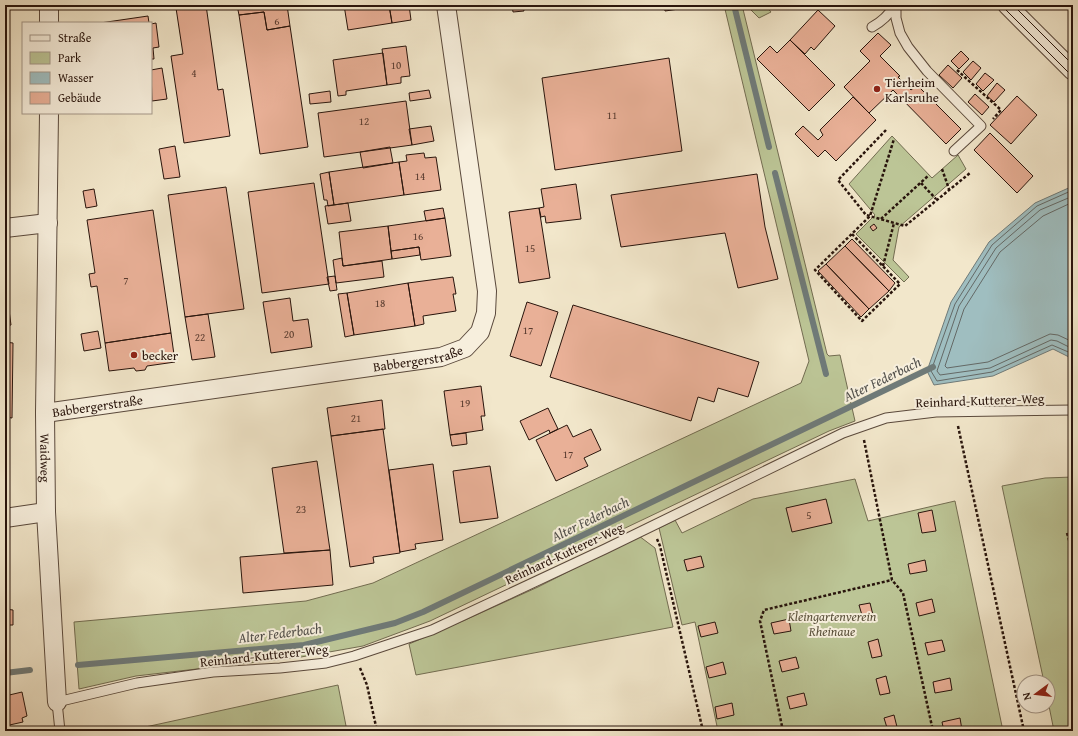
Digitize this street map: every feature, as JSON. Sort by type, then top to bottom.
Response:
[{"type":"street","points":[[49,5],[49,22]]},
{"type":"street","name":"Babbergerstraße","points":[[45,413],[441,357],[465,348],[480,332],[486,313],[487,291],[446,5]]},
{"type":"street","points":[[1007,5],[1073,71]]},
{"type":"street","name":"Waidweg","points":[[49,114],[45,413],[46,512],[57,702]]},
{"type":"street","points":[[5,228],[48,223]]},
{"type":"street","points":[[5,518],[46,512]]},
{"type":"lane","points":[[872,27],[883,21],[896,5]]},
{"type":"lane","points":[[896,5],[896,18],[900,33],[908,47],[927,71],[981,126],[954,151]]},
{"type":"lane","name":"Reinhard-Kutterer-Weg","points":[[57,702],[137,682],[213,672],[280,668],[326,663],[354,656],[432,630],[605,549],[843,433],[886,418],[936,412],[1073,410]]},
{"type":"lane","name":"Waidweg","points":[[57,702],[60,731]]},
{"type":"path","points":[[1067,5],[1073,11]]},
{"type":"path","points":[[957,70],[1001,110],[986,127],[981,126]]},
{"type":"path","points":[[886,130],[838,180],[866,215],[905,226],[970,173]]},
{"type":"path","points":[[852,234],[900,284],[862,321],[815,270],[870,216],[894,139]]},
{"type":"path","points":[[942,169],[949,189]]},
{"type":"path","points":[[882,219],[929,175]]},
{"type":"path","points":[[921,183],[936,200]]},
{"type":"path","points":[[882,266],[894,223]]},
{"type":"path","points":[[955,412],[974,494],[1024,731]]},
{"type":"path","points":[[862,426],[892,580],[903,593],[933,731]]},
{"type":"path","points":[[650,526],[660,546],[703,731]]},
{"type":"path","points":[[1067,533],[1073,558]]},
{"type":"path","points":[[783,731],[760,621],[764,610],[892,580]]},
{"type":"path","points":[[354,656],[367,685],[377,731]]},
{"type":"green space","points":[[724,5],[742,5],[827,354],[829,356],[840,355],[855,421],[829,431],[430,621],[363,646],[301,657],[136,676],[79,689],[74,622],[306,601],[373,583],[801,383],[809,361]]},
{"type":"green space","points":[[746,5],[765,5],[771,12],[759,18]]},
{"type":"green space","points":[[892,136],[932,178],[958,155],[966,169],[899,227],[893,260],[909,277],[904,282],[856,234],[875,215],[849,184]]},
{"type":"green space","points":[[1073,477],[1073,731],[1054,731],[1051,714],[1056,714],[1056,674],[1042,674],[1002,486],[1045,478]]},
{"type":"green space","name":"Kleingartenverein Rheinaue","points":[[855,479],[868,521],[955,501],[1003,731],[718,731],[695,622],[682,625],[659,528],[675,520],[682,533],[753,499]]},
{"type":"green space","points":[[639,536],[655,548],[673,627],[416,675],[409,644],[538,587]]},
{"type":"green space","points":[[338,685],[347,731],[127,731]]},
{"type":"water","points":[[1073,186],[1073,359],[1053,349],[993,376],[934,385],[927,371],[951,302],[989,242],[1035,203]]},
{"type":"building","points":[[206,5],[218,90],[223,89],[230,136],[184,143],[171,56],[183,54],[176,8]]},
{"type":"building","points":[[237,5],[287,5],[290,26],[267,30],[264,12],[239,15]]},
{"type":"building","points":[[344,5],[389,5],[392,23],[348,30]]},
{"type":"building","points":[[389,5],[409,5],[411,20],[392,23]]},
{"type":"building","points":[[512,5],[523,5],[524,11],[513,12]]},
{"type":"building","points":[[664,5],[692,5],[693,7],[665,11]]},
{"type":"building","points":[[818,10],[835,26],[814,50],[811,47],[805,54],[790,40]]},
{"type":"building","points":[[264,12],[267,30],[290,26],[308,147],[260,154],[239,15]]},
{"type":"building","points":[[148,16],[149,22],[107,22]]},
{"type":"building","points":[[156,23],[159,47],[153,48],[154,59],[152,59],[152,24]]},
{"type":"building","name":"Tierheim Karlsruhe","points":[[878,33],[891,45],[880,56],[900,76],[898,77],[911,90],[917,85],[961,129],[946,144],[893,90],[869,113],[844,87],[870,61],[860,51]]},
{"type":"building","points":[[790,40],[835,85],[809,111],[757,59],[770,46],[777,53]]},
{"type":"building","points":[[406,46],[410,76],[401,77],[401,83],[387,85],[382,49]]},
{"type":"building","points":[[961,51],[969,59],[959,69],[951,61]]},
{"type":"building","points":[[383,53],[387,85],[346,91],[346,95],[338,96],[333,60]]},
{"type":"building","points":[[669,58],[682,151],[555,170],[542,78]]},
{"type":"building","points":[[973,61],[981,68],[971,80],[963,72]]},
{"type":"building","points":[[948,65],[962,78],[953,88],[939,75]]},
{"type":"building","points":[[162,68],[167,99],[152,101],[152,70]]},
{"type":"building","points":[[985,73],[994,80],[983,91],[976,84]]},
{"type":"building","points":[[997,83],[1005,90],[994,102],[987,96]]},
{"type":"building","points":[[429,90],[431,98],[410,101],[409,93]]},
{"type":"building","points":[[330,91],[331,102],[310,104],[309,94]]},
{"type":"building","points":[[975,94],[989,107],[982,115],[968,102]]},
{"type":"building","points":[[1017,96],[1037,115],[1011,144],[990,125]]},
{"type":"building","points":[[853,97],[876,120],[836,161],[825,150],[818,157],[795,134],[803,126],[818,140],[823,135],[820,130]]},
{"type":"building","points":[[406,101],[412,145],[324,157],[318,113]]},
{"type":"building","points":[[431,126],[434,141],[412,145],[409,129]]},
{"type":"building","points":[[990,133],[1033,176],[1017,193],[974,150]]},
{"type":"building","points":[[175,146],[180,177],[164,179],[159,149]]},
{"type":"building","points":[[390,147],[393,163],[363,168],[360,152]]},
{"type":"building","points":[[5,149],[7,160],[5,160]]},
{"type":"building","points":[[424,153],[425,158],[436,157],[441,190],[404,195],[399,162],[407,161],[406,155]]},
{"type":"building","points":[[5,160],[7,160],[9,173],[5,174]]},
{"type":"building","points":[[399,162],[404,195],[334,205],[329,172]]},
{"type":"building","points":[[329,172],[334,205],[328,206],[327,200],[324,200],[320,174]]},
{"type":"building","points":[[757,174],[765,227],[778,279],[738,288],[725,233],[621,247],[611,195]]},
{"type":"building","points":[[314,183],[329,284],[262,293],[248,192]]},
{"type":"building","points":[[576,184],[581,219],[546,223],[545,216],[541,217],[539,208],[544,207],[541,189]]},
{"type":"building","points":[[226,187],[244,309],[185,317],[168,195]]},
{"type":"building","points":[[94,189],[97,206],[86,208],[83,191]]},
{"type":"building","points":[[348,203],[351,221],[328,224],[325,206]]},
{"type":"building","points":[[443,208],[445,218],[426,221],[424,211]]},
{"type":"building","points":[[539,208],[550,278],[519,283],[509,212]]},
{"type":"building","points":[[153,210],[171,333],[105,343],[97,286],[91,287],[89,274],[95,273],[87,220]]},
{"type":"building","points":[[445,218],[451,256],[421,260],[419,247],[391,251],[388,226]]},
{"type":"building","points":[[874,224],[877,228],[873,231],[870,227]]},
{"type":"building","points":[[388,226],[392,259],[343,266],[339,232]]},
{"type":"building","points":[[852,239],[895,283],[889,291],[845,246]]},
{"type":"building","points":[[845,246],[889,291],[869,309],[826,264]]},
{"type":"building","points":[[419,247],[420,255],[392,259],[391,251]]},
{"type":"building","points":[[342,258],[343,266],[382,261],[384,277],[336,283],[333,260]]},
{"type":"building","points":[[826,264],[869,309],[861,317],[818,271]]},
{"type":"building","points":[[335,276],[337,290],[330,291],[327,277]]},
{"type":"building","points":[[453,277],[456,294],[453,294],[456,311],[423,316],[424,324],[415,326],[408,283]]},
{"type":"building","points":[[5,280],[11,325],[5,326]]},
{"type":"building","points":[[408,283],[415,326],[354,335],[347,293]]},
{"type":"building","points":[[347,293],[354,335],[345,337],[338,294]]},
{"type":"building","points":[[290,298],[293,321],[308,319],[312,347],[271,353],[263,302]]},
{"type":"building","points":[[527,302],[558,312],[541,366],[510,356]]},
{"type":"building","points":[[573,305],[759,362],[748,397],[718,388],[714,402],[698,397],[691,421],[550,377]]},
{"type":"building","points":[[208,314],[215,357],[192,360],[185,317]]},
{"type":"building","points":[[98,331],[101,348],[84,351],[81,334]]},
{"type":"building","points":[[171,333],[175,362],[147,366],[145,370],[136,371],[134,368],[109,371],[105,343]]},
{"type":"building","points":[[5,342],[13,343],[12,418],[5,417]]},
{"type":"building","points":[[481,386],[485,416],[481,416],[483,430],[450,435],[444,391]]},
{"type":"building","points":[[382,400],[385,429],[331,436],[327,408]]},
{"type":"building","points":[[548,408],[558,429],[550,433],[549,430],[529,440],[520,421]]},
{"type":"building","points":[[567,425],[573,437],[591,429],[601,450],[584,458],[588,466],[556,481],[536,440]]},
{"type":"building","points":[[5,427],[6,454],[5,454]]},
{"type":"building","points":[[383,429],[400,553],[373,557],[374,563],[350,567],[331,436]]},
{"type":"building","points":[[466,433],[467,444],[452,446],[450,435]]},
{"type":"building","points":[[317,461],[330,550],[284,553],[272,468]]},
{"type":"building","points":[[433,464],[443,540],[415,544],[416,549],[400,552],[389,470]]},
{"type":"building","points":[[490,466],[498,518],[460,523],[453,471]]},
{"type":"building","points":[[826,499],[832,523],[792,532],[786,508]]},
{"type":"building","points":[[932,510],[936,531],[922,533],[918,513]]},
{"type":"building","points":[[330,550],[333,585],[243,593],[240,557]]},
{"type":"building","points":[[5,555],[8,555],[7,577],[5,577]]},
{"type":"building","points":[[701,556],[704,567],[687,571],[684,560]]},
{"type":"building","points":[[925,560],[927,571],[910,574],[908,564]]},
{"type":"building","points":[[5,577],[7,577],[7,601],[5,600]]},
{"type":"building","points":[[932,599],[935,612],[919,616],[916,603]]},
{"type":"building","points":[[870,603],[874,619],[864,622],[859,605]]},
{"type":"building","points":[[5,609],[13,610],[13,625],[5,625]]},
{"type":"building","points":[[789,619],[791,631],[774,634],[771,623]]},
{"type":"building","points":[[715,622],[718,633],[701,637],[698,626]]},
{"type":"building","points":[[878,639],[882,656],[872,658],[868,642]]},
{"type":"building","points":[[942,640],[945,651],[928,655],[925,643]]},
{"type":"building","points":[[796,657],[799,668],[782,672],[779,661]]},
{"type":"building","points":[[723,662],[726,674],[709,678],[706,667]]},
{"type":"building","points":[[886,676],[890,693],[880,695],[876,679]]},
{"type":"building","points":[[950,678],[952,690],[935,693],[933,682]]},
{"type":"building","points":[[22,692],[27,716],[22,718],[23,722],[5,726],[5,696]]},
{"type":"building","points":[[804,693],[807,705],[790,709],[787,697]]},
{"type":"building","points":[[732,703],[734,715],[717,719],[715,707]]},
{"type":"building","points":[[894,715],[898,731],[888,731],[884,718]]},
{"type":"building","points":[[960,718],[962,730],[944,731],[942,722]]},
{"type":"waterway","points":[[734,5],[769,147]]},
{"type":"waterway","points":[[775,173],[826,374]]},
{"type":"waterway","name":"Alter Federbach","points":[[78,665],[304,645],[395,623],[423,612],[933,367]]},
{"type":"waterway","name":"Alter Federbach","points":[[5,673],[30,670]]},
{"type":"tram line","points":[[1001,5],[1073,77]]},
{"type":"tram line","points":[[1013,5],[1073,65]]},
{"type":"place","name":"Tierheim Karlsruhe","points":[[877,89]]},
{"type":"place","name":"becker","points":[[134,355]]}]
